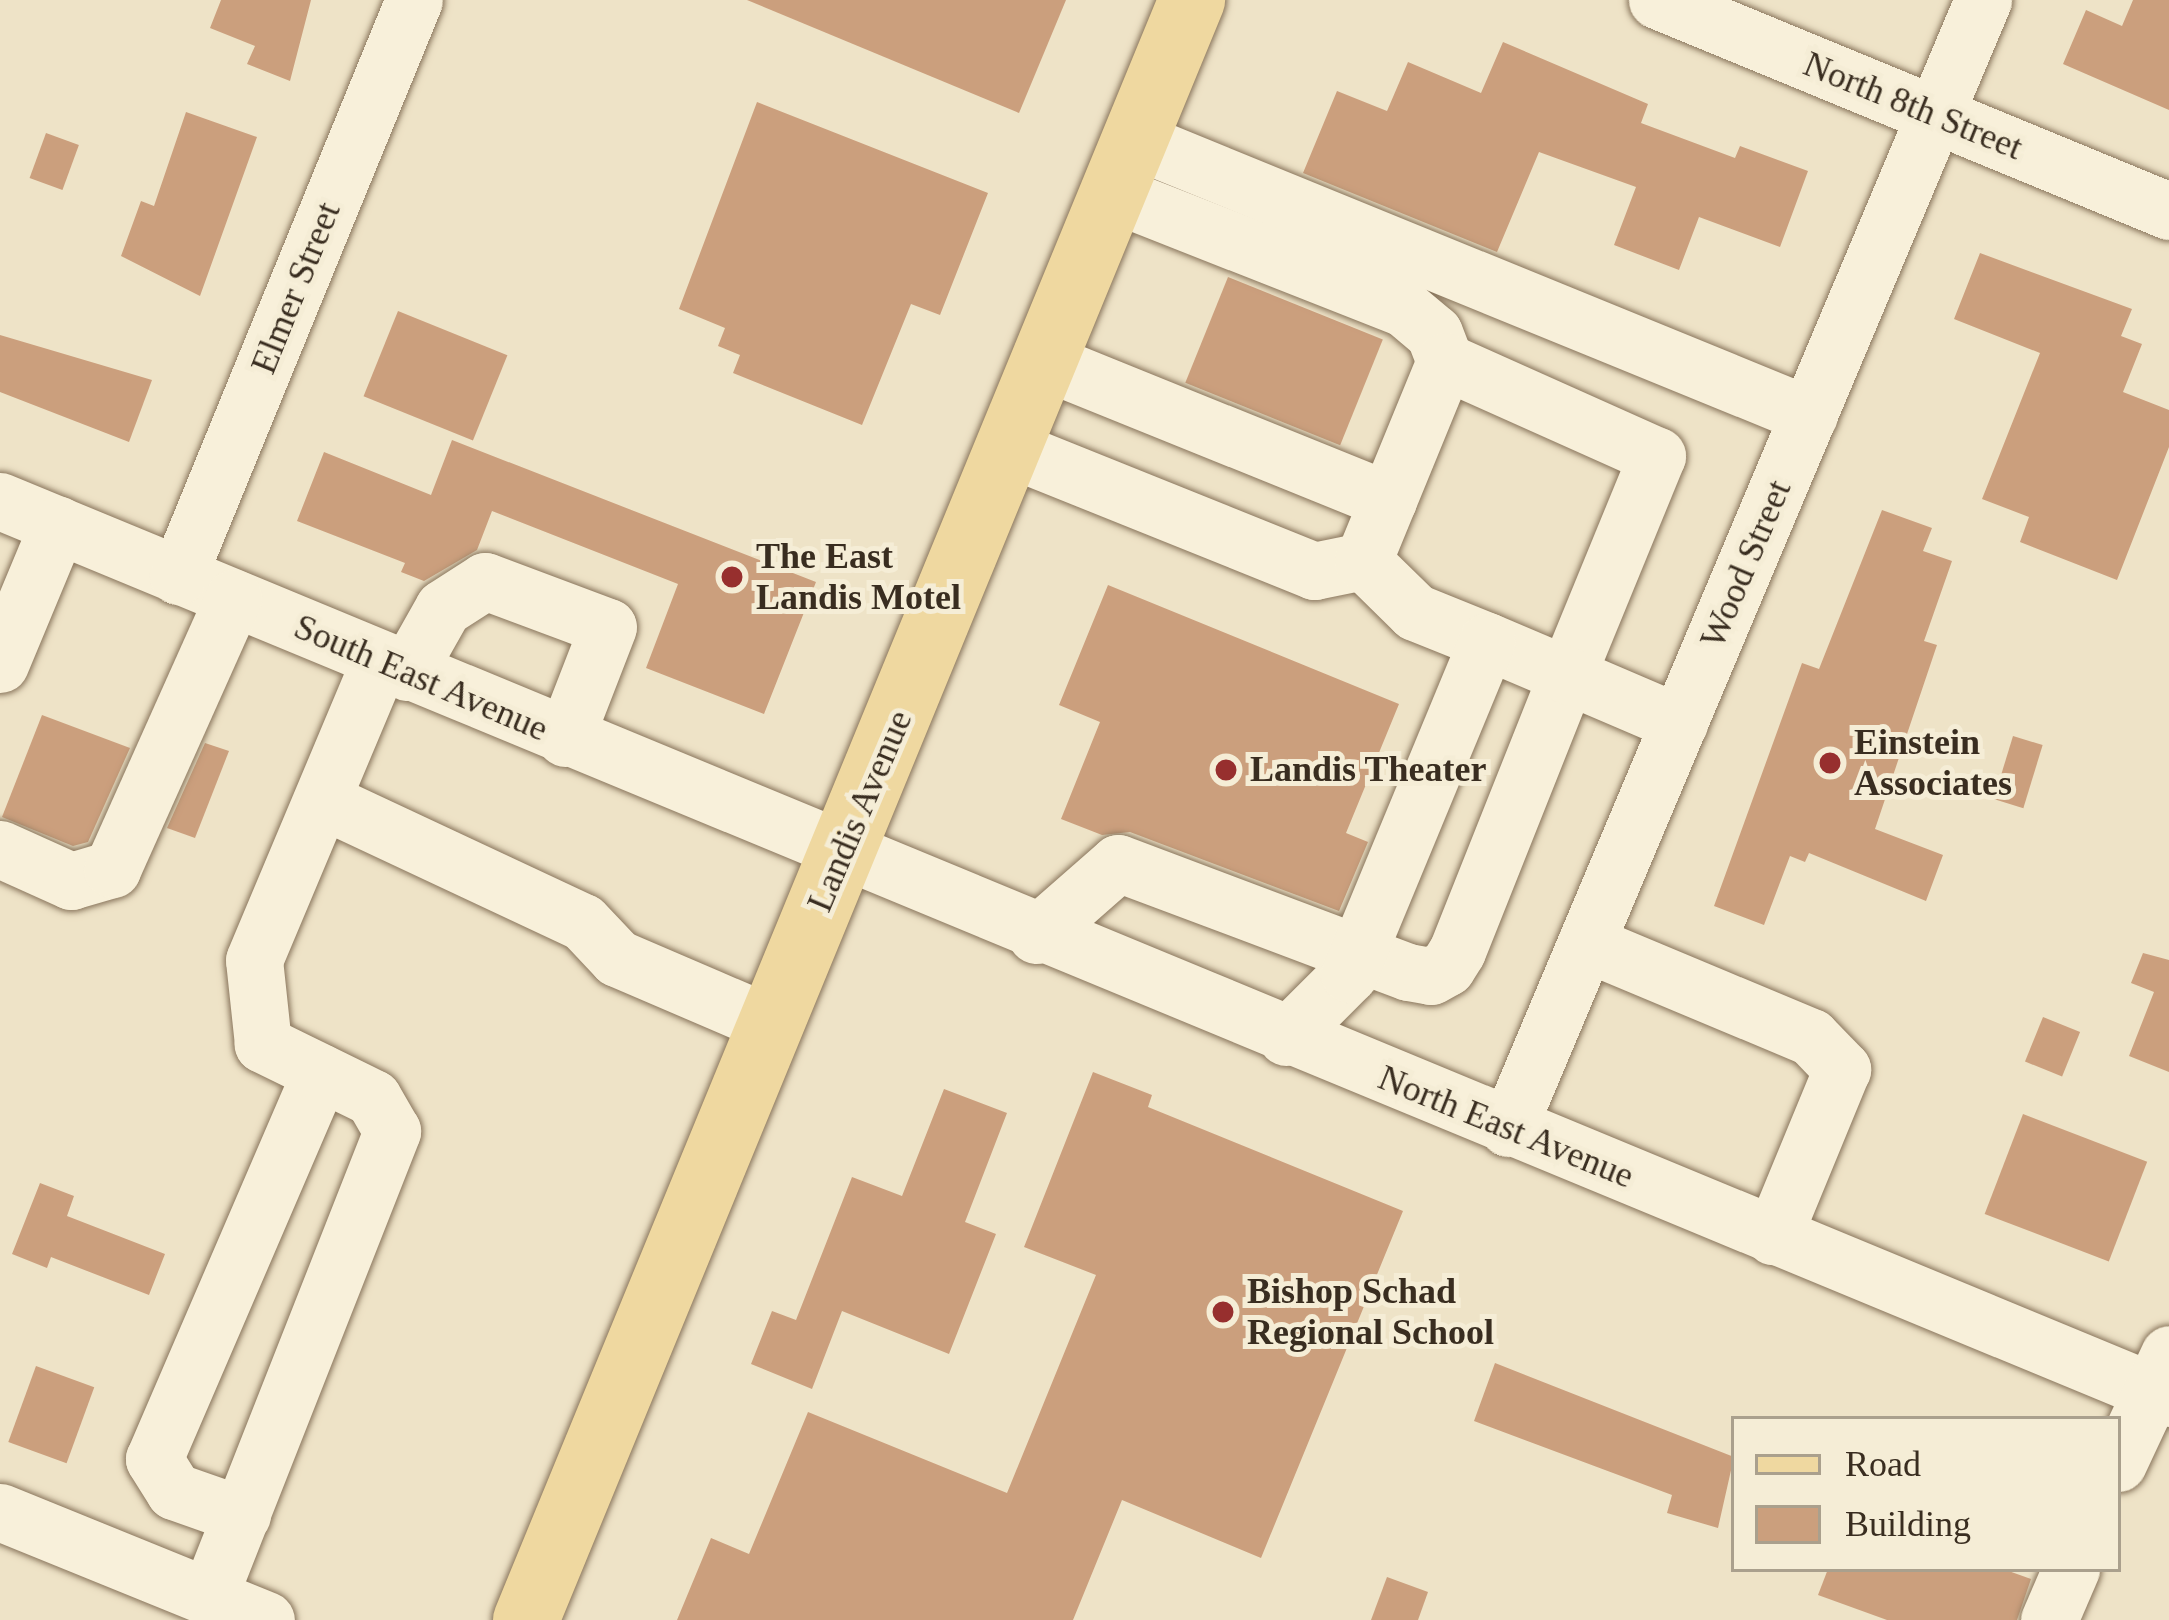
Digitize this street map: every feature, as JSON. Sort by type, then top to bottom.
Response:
[{"type":"main road","name":"Landis Avenue","points":[[526,1620],[1192,0]]},
{"type":"street","name":"Elmer Street","points":[[178,576],[414,0]]},
{"type":"street","name":"North 8th Street","points":[[1657,0],[2169,211]]},
{"type":"street","name":"Wood Street","points":[[1508,1128],[1983,0]]},
{"type":"street","points":[[1124,167],[1404,308],[1434,333],[1445,361],[1363,561]]},
{"type":"street","points":[[1124,167],[1809,415]]},
{"type":"street","points":[[1036,935],[1118,863],[1356,953],[1431,976],[1447,967],[1654,448],[1445,361]]},
{"type":"street","points":[[1046,362],[1388,500]]},
{"type":"street","points":[[1011,449],[1314,571],[1363,561]]},
{"type":"street","name":"South East Avenue","points":[[0,501],[842,855]]},
{"type":"street","points":[[0,664],[58,525]]},
{"type":"street","points":[[1363,561],[1415,612],[1679,723]]},
{"type":"street","points":[[208,1596],[392,1131],[374,1098],[263,1044],[254,961],[322,800],[393,666],[442,608],[485,581],[608,627],[565,738]]},
{"type":"street","points":[[0,849],[71,881],[112,869],[233,598]]},
{"type":"street","points":[[1286,1037],[1341,988],[1486,641]]},
{"type":"street","points":[[322,800],[583,922],[617,958],[771,1024]]},
{"type":"street","name":"North East Avenue","points":[[842,855],[1773,1236],[2164,1381]]},
{"type":"street","points":[[1586,943],[1810,1037],[1842,1069],[1773,1236]]},
{"type":"street","points":[[242,1515],[174,1491],[154,1459],[321,1072]]},
{"type":"street","points":[[2121,1458],[2164,1381]]},
{"type":"street","points":[[0,1512],[266,1620]]},
{"type":"street","points":[[2050,1620],[2070,1572]]},
{"type":"building","points":[[221,0],[311,0],[290,81],[247,64],[255,46],[210,28]]},
{"type":"building","points":[[747,0],[1066,0],[1019,113]]},
{"type":"building","points":[[2133,0],[2169,0],[2169,110],[2063,64],[2086,10],[2122,26]]},
{"type":"building","points":[[1503,42],[1648,104],[1641,123],[1735,158],[1740,146],[1808,171],[1780,247],[1699,217],[1679,270],[1614,245],[1636,187],[1539,152],[1497,252],[1303,173],[1337,91],[1387,111],[1408,62],[1481,93]]},
{"type":"building","points":[[757,102],[988,193],[940,315],[911,304],[862,425],[733,373],[740,355],[718,346],[725,328],[679,309]]},
{"type":"building","points":[[186,112],[257,137],[200,296],[121,256],[141,201],[154,206]]},
{"type":"building","points":[[46,133],[79,145],[62,190],[30,178]]},
{"type":"building","points":[[1980,253],[2132,309],[2121,336],[2142,344],[2123,392],[2169,410],[2169,447],[2117,580],[2020,542],[2029,517],[1982,499],[2040,353],[1954,319]]},
{"type":"building","points":[[1228,277],[1383,340],[1340,445],[1185,383]]},
{"type":"building","points":[[398,311],[507,355],[473,441],[364,396]]},
{"type":"building","points":[[0,335],[152,380],[129,442],[0,392]]},
{"type":"building","name":"The East Landis Motel","points":[[452,440],[816,582],[764,714],[646,668],[678,584],[492,511],[477,550],[424,581],[401,572],[405,563],[297,521],[324,452],[431,495]]},
{"type":"building","points":[[1882,510],[1932,528],[1923,551],[1952,561],[1924,641],[1937,645],[1875,829],[1943,855],[1926,901],[1809,853],[1805,862],[1790,856],[1764,925],[1714,906],[1802,663],[1819,669]]},
{"type":"building","name":"Landis Theater","points":[[1108,585],[1399,704],[1346,833],[1368,842],[1339,911],[1130,832],[1102,835],[1061,819],[1100,722],[1059,705]]},
{"type":"building","points":[[42,715],[130,748],[88,842],[73,846],[2,817]]},
{"type":"building","points":[[2013,736],[2043,745],[2023,808],[1994,799]]},
{"type":"building","points":[[205,743],[229,751],[195,838],[167,828]]},
{"type":"building","points":[[2143,953],[2169,960],[2169,1072],[2129,1056],[2154,992],[2131,983]]},
{"type":"building","points":[[2043,1017],[2080,1032],[2062,1076],[2025,1062]]},
{"type":"building","points":[[1093,1072],[1152,1095],[1148,1107],[1403,1211],[1261,1558],[1122,1500],[1073,1620],[677,1620],[711,1538],[749,1554],[808,1412],[1007,1493],[1096,1275],[1024,1247]]},
{"type":"building","points":[[944,1089],[1007,1113],[965,1222],[996,1234],[949,1354],[842,1311],[812,1389],[751,1364],[772,1311],[796,1320],[852,1177],[902,1196]]},
{"type":"building","points":[[2023,1114],[2147,1162],[2109,1262],[1985,1214]]},
{"type":"building","points":[[40,1183],[74,1196],[67,1216],[165,1254],[149,1295],[51,1257],[47,1268],[12,1254]]},
{"type":"building","points":[[1495,1363],[1731,1456],[1718,1528],[1667,1513],[1672,1495],[1474,1421]]},
{"type":"building","points":[[36,1366],[94,1387],[67,1463],[8,1442]]},
{"type":"building","points":[[1827,1572],[2011,1572],[2031,1579],[2017,1620],[1887,1620],[1818,1595]]},
{"type":"building","points":[[1387,1577],[1428,1592],[1418,1620],[1371,1620]]},
{"type":"place","name":"The East Landis Motel","points":[[732,577]]},
{"type":"place","name":"Einstein Associates","points":[[1830,763]]},
{"type":"place","name":"Landis Theater","points":[[1226,770]]},
{"type":"place","name":"Bishop Schad Regional School","points":[[1223,1312]]}]
